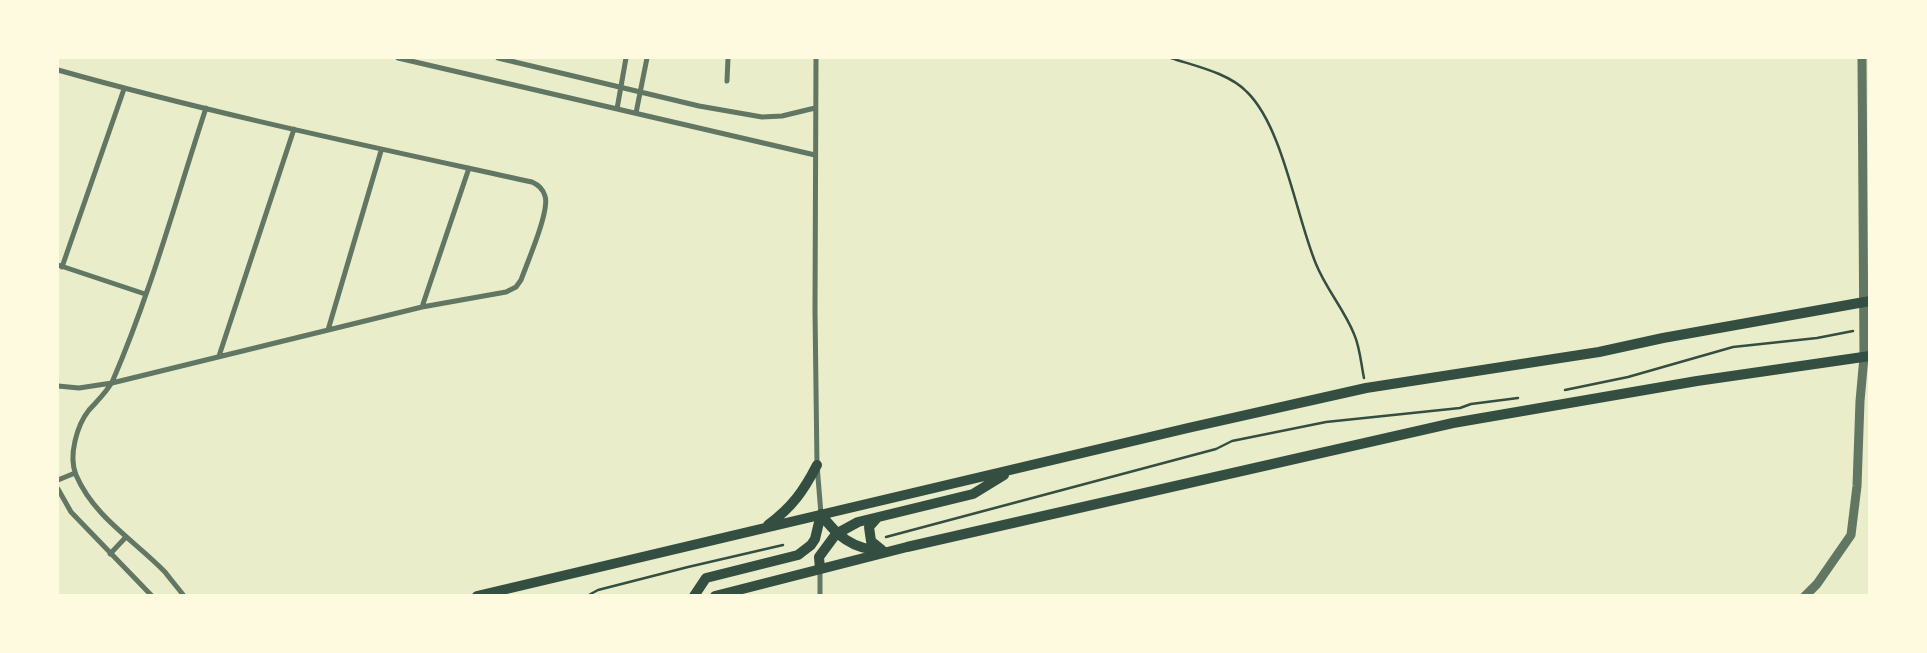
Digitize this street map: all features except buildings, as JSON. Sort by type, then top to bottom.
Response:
[{"type":"main road","points":[[476,596],[1366,388],[1598,352],[1663,338],[1867,302]]},
{"type":"main road","points":[[715,596],[898,550],[1488,415],[1867,356]]},
{"type":"main road","points":[[763,528],[786,512],[804,490],[816,465]]},
{"type":"main road","points":[[820,569],[819,557],[836,534],[858,522],[973,494],[1011,470]]},
{"type":"main road","points":[[821,514],[836,534],[847,541],[871,550],[898,550]]},
{"type":"main road","points":[[694,596],[706,578],[798,555],[811,545],[815,539],[821,514]]},
{"type":"main road","points":[[877,518],[869,527],[871,541],[882,550]]},
{"type":"street","points":[[398,58],[815,155]]},
{"type":"street","points":[[498,58],[622,86],[699,106],[762,117],[782,116],[816,108]]},
{"type":"street","points":[[617,109],[626,58]]},
{"type":"street","points":[[636,113],[647,58]]},
{"type":"street","points":[[727,81],[728,58]]},
{"type":"street","points":[[816,58],[816,465],[821,514]]},
{"type":"street","points":[[1805,596],[1817,584],[1851,535],[1857,486],[1860,401],[1867,356],[1864,328],[1867,302],[1862,58]]},
{"type":"street","points":[[58,70],[124,89],[381,150],[532,182],[544,192],[546,208],[521,280],[516,287],[485,296],[422,306],[112,383],[79,388],[58,386]]},
{"type":"street","points":[[124,89],[60,266],[145,294]]},
{"type":"street","points":[[184,596],[164,572],[126,537],[89,498],[75,473],[74,449],[79,429],[87,412],[112,383],[145,294],[206,108]]},
{"type":"street","points":[[219,356],[294,129]]},
{"type":"street","points":[[328,330],[381,150]]},
{"type":"street","points":[[422,306],[469,168]]},
{"type":"street","points":[[58,480],[75,473]]},
{"type":"street","points":[[58,489],[71,512],[152,596]]},
{"type":"street","points":[[110,554],[126,537]]},
{"type":"street","points":[[820,569],[820,596]]},
{"type":"path","points":[[1171,58],[1222,77],[1246,90],[1263,110],[1274,136],[1315,263],[1327,288],[1355,334],[1366,388]]},
{"type":"path","points":[[1564,390],[1628,377],[1733,347],[1817,338],[1864,328]]},
{"type":"path","points":[[871,541],[1207,452],[1232,441],[1326,422],[1460,408],[1471,404],[1520,398]]},
{"type":"path","points":[[587,596],[598,590],[688,566],[788,545]]}]
